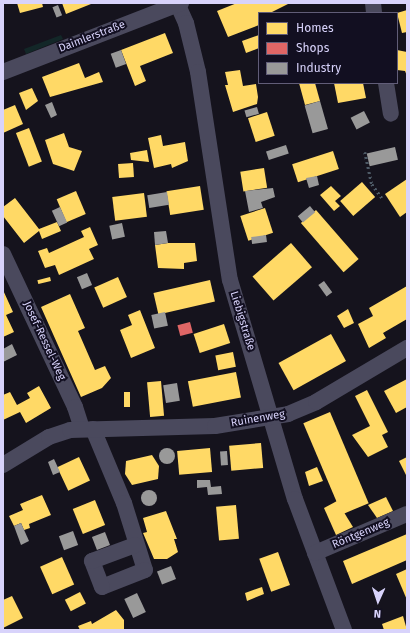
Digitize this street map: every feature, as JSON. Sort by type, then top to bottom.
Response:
[{"type":"street","name":"Daimlerstraße","points":[[3,72],[179,3]]},
{"type":"street","name":"Liebigstraße","points":[[179,3],[192,42],[198,72],[226,266],[315,553],[344,630]]},
{"type":"street","points":[[386,84],[391,114]]},
{"type":"street","name":"Josef-Ressel-Weg","points":[[3,254],[75,407],[88,429]]},
{"type":"street","name":"Ruinenweg","points":[[3,464],[49,437],[88,429],[207,426],[272,418],[316,402],[407,348]]},
{"type":"street","points":[[88,429],[124,503],[135,545]]},
{"type":"street","name":"Röntgenweg","points":[[315,553],[407,514]]},
{"type":"path","points":[[365,152],[372,184],[382,198]]},
{"type":"green space","points":[[61,35],[63,39],[26,54],[24,49]]},
{"type":"building: Homes","points":[[17,3],[42,3],[43,7],[20,13]]},
{"type":"building: Homes","points":[[62,3],[90,3],[91,4],[66,14]]},
{"type":"building: Homes","points":[[237,3],[290,3],[272,12],[258,12],[258,25],[228,37],[217,11]]},
{"type":"building: Homes","points":[[407,10],[407,32],[402,33],[398,13]]},
{"type":"building: Homes","points":[[165,33],[173,53],[140,66],[146,81],[135,86],[121,50]]},
{"type":"building: Homes","points":[[258,35],[258,48],[246,53],[242,41]]},
{"type":"building: Homes","points":[[398,50],[407,52],[407,76],[405,71],[398,70]]},
{"type":"building: Homes","points":[[79,63],[85,78],[99,72],[103,82],[50,97],[42,77]]},
{"type":"building: Homes","points":[[240,70],[243,86],[256,84],[258,97],[257,104],[233,112],[225,85],[228,85],[225,72]]},
{"type":"building: Homes","points":[[299,84],[315,84],[320,101],[305,105]]},
{"type":"building: Homes","points":[[334,84],[363,84],[366,98],[338,103]]},
{"type":"building: Homes","points":[[32,88],[38,101],[26,110],[19,93]]},
{"type":"building: Homes","points":[[15,105],[23,124],[3,133],[3,110]]},
{"type":"building: Homes","points":[[267,112],[275,136],[256,142],[248,118]]},
{"type":"building: Homes","points":[[29,128],[42,162],[29,167],[16,133]]},
{"type":"building: Homes","points":[[64,133],[69,147],[82,151],[74,171],[53,164],[45,140]]},
{"type":"building: Homes","points":[[161,135],[163,146],[185,142],[188,161],[172,168],[171,164],[154,168],[148,138]]},
{"type":"building: Homes","points":[[147,150],[149,162],[131,160],[130,153]]},
{"type":"building: Homes","points":[[333,151],[339,169],[298,182],[292,164]]},
{"type":"building: Homes","points":[[133,163],[134,177],[119,178],[118,164]]},
{"type":"building: Homes","points":[[264,168],[267,188],[243,192],[240,172]]},
{"type":"building: Homes","points":[[407,179],[407,212],[400,217],[385,194]]},
{"type":"building: Homes","points":[[362,182],[375,197],[353,216],[340,201]]},
{"type":"building: Homes","points":[[200,186],[204,210],[170,215],[166,191]]},
{"type":"building: Homes","points":[[331,186],[341,196],[335,201],[340,206],[334,211],[320,195]]},
{"type":"building: Homes","points":[[76,191],[86,214],[66,222],[57,199]]},
{"type":"building: Homes","points":[[144,193],[147,217],[115,221],[112,197]]},
{"type":"building: Homes","points":[[15,198],[39,229],[57,222],[61,231],[42,239],[39,231],[24,243],[3,216],[3,207]]},
{"type":"building: Homes","points":[[265,208],[273,233],[248,241],[240,216]]},
{"type":"building: Homes","points":[[316,210],[359,259],[344,272],[301,223]]},
{"type":"building: Homes","points":[[90,227],[98,245],[89,249],[94,259],[59,275],[55,265],[45,268],[38,251],[47,248],[49,253],[84,237],[81,231]]},
{"type":"building: Homes","points":[[168,243],[195,243],[197,261],[184,263],[184,269],[158,268],[155,245]]},
{"type":"building: Homes","points":[[291,243],[312,267],[274,301],[253,276]]},
{"type":"building: Homes","points":[[50,277],[51,281],[38,284],[37,280]]},
{"type":"building: Homes","points":[[118,277],[127,297],[103,308],[94,288]]},
{"type":"building: Homes","points":[[210,280],[215,301],[158,314],[153,293]]},
{"type":"building: Homes","points":[[407,286],[407,319],[383,333],[386,338],[369,348],[358,324],[373,316],[369,308]]},
{"type":"building: Homes","points":[[3,290],[13,312],[6,315],[14,332],[3,337]]},
{"type":"building: Homes","points":[[70,294],[85,328],[78,331],[95,370],[105,366],[111,378],[102,388],[81,397],[41,307]]},
{"type":"building: Homes","points":[[348,309],[354,323],[344,328],[337,316]]},
{"type":"building: Homes","points":[[140,310],[155,348],[131,358],[120,330],[132,325],[128,315]]},
{"type":"building: Homes","points":[[224,324],[230,343],[200,353],[194,334]]},
{"type":"building: Homes","points":[[331,334],[346,361],[294,390],[279,363]]},
{"type":"building: Homes","points":[[233,352],[236,367],[218,370],[215,355]]},
{"type":"building: Homes","points":[[236,372],[241,398],[193,407],[188,381]]},
{"type":"building: Homes","points":[[407,379],[407,407],[396,413],[384,391]]},
{"type":"building: Homes","points":[[161,381],[164,416],[150,417],[147,382]]},
{"type":"building: Homes","points":[[39,386],[51,408],[26,423],[20,412],[3,420],[3,395],[10,392],[17,405],[30,398],[27,393]]},
{"type":"building: Homes","points":[[367,390],[388,432],[382,435],[388,447],[368,457],[352,435],[370,426],[355,396]]},
{"type":"building: Homes","points":[[124,392],[130,392],[130,407],[124,407]]},
{"type":"building: Homes","points":[[330,412],[369,503],[342,514],[303,423]]},
{"type":"building: Homes","points":[[261,443],[263,468],[231,471],[229,446]]},
{"type":"building: Homes","points":[[210,448],[212,472],[179,475],[177,451]]},
{"type":"building: Homes","points":[[152,455],[159,466],[158,479],[132,485],[125,474],[126,461]]},
{"type":"building: Homes","points":[[79,457],[90,481],[68,491],[57,467]]},
{"type":"building: Homes","points":[[407,457],[407,477],[399,461]]},
{"type":"building: Homes","points":[[317,467],[323,481],[309,486],[305,472]]},
{"type":"building: Homes","points":[[42,495],[51,515],[29,524],[30,528],[24,530],[21,523],[14,526],[9,516],[23,510],[20,504]]},
{"type":"building: Homes","points":[[386,497],[393,511],[377,518],[368,505]]},
{"type":"building: Homes","points":[[95,500],[105,525],[83,534],[73,509]]},
{"type":"building: Homes","points":[[337,501],[353,527],[336,535],[324,508]]},
{"type":"building: Homes","points":[[236,505],[239,539],[219,541],[216,507]]},
{"type":"building: Homes","points":[[166,511],[177,539],[174,539],[178,552],[167,559],[154,559],[143,533],[147,532],[143,518]]},
{"type":"building: Homes","points":[[407,534],[407,560],[352,584],[343,561]]},
{"type":"building: Homes","points":[[278,552],[290,585],[271,592],[259,559]]},
{"type":"building: Homes","points":[[62,557],[74,584],[52,594],[40,567]]},
{"type":"building: Homes","points":[[407,569],[407,600],[396,574]]},
{"type":"building: Homes","points":[[262,587],[264,594],[247,601],[245,593]]},
{"type":"building: Homes","points":[[80,592],[86,604],[71,611],[65,600]]},
{"type":"building: Homes","points":[[12,596],[23,618],[3,628],[3,600]]},
{"type":"building: Homes","points":[[116,610],[124,620],[124,630],[80,630],[78,626],[91,621],[92,624]]},
{"type":"building: Homes","points":[[403,616],[407,630],[384,630],[382,624]]},
{"type":"building: Shops","points":[[190,322],[193,333],[180,336],[177,325]]},
{"type":"building: Industry","points":[[58,5],[62,15],[57,17],[52,7]]},
{"type":"building: Industry","points":[[121,50],[126,64],[116,68],[111,54]]},
{"type":"building: Industry","points":[[320,101],[328,129],[313,133],[305,105]]},
{"type":"building: Industry","points":[[52,102],[57,115],[51,118],[45,105]]},
{"type":"building: Industry","points":[[257,107],[259,114],[246,117],[245,111]]},
{"type":"building: Industry","points":[[364,111],[370,123],[357,129],[351,118]]},
{"type":"building: Industry","points":[[286,145],[289,154],[269,160],[266,151]]},
{"type":"building: Industry","points":[[395,147],[398,160],[370,166],[367,154]]},
{"type":"building: Industry","points":[[317,176],[319,185],[309,188],[306,178]]},
{"type":"building: Industry","points":[[273,188],[275,197],[261,202],[263,208],[249,212],[245,191]]},
{"type":"building: Industry","points":[[167,192],[169,205],[149,208],[147,195]]},
{"type":"building: Industry","points":[[310,206],[315,212],[303,222],[298,216]]},
{"type":"building: Industry","points":[[60,207],[67,222],[59,226],[52,211]]},
{"type":"building: Industry","points":[[122,223],[125,237],[112,239],[109,226]]},
{"type":"building: Industry","points":[[166,231],[168,243],[155,245],[154,232]]},
{"type":"building: Industry","points":[[266,235],[267,242],[252,244],[251,237]]},
{"type":"building: Industry","points":[[87,273],[92,285],[82,289],[77,277]]},
{"type":"building: Industry","points":[[324,281],[332,292],[327,296],[318,285]]},
{"type":"building: Industry","points":[[165,312],[168,326],[154,329],[151,315]]},
{"type":"building: Industry","points":[[12,344],[17,355],[3,362],[3,349]]},
{"type":"building: Industry","points":[[177,383],[180,401],[166,403],[163,385]]},
{"type":"building: Industry","points":[[167,448],[174,453],[175,456],[170,463],[167,464],[160,459],[159,456],[164,449]]},
{"type":"building: Industry","points":[[220,451],[227,451],[228,465],[221,465]]},
{"type":"building: Industry","points":[[54,459],[60,472],[53,475],[48,462]]},
{"type":"building: Industry","points":[[197,480],[210,480],[211,487],[221,486],[222,494],[208,495],[207,487],[197,488]]},
{"type":"building: Industry","points":[[149,490],[155,492],[157,498],[155,504],[149,506],[143,504],[141,498],[143,492]]},
{"type":"building: Industry","points":[[21,523],[29,541],[21,545],[14,526]]},
{"type":"building: Industry","points":[[73,531],[78,545],[64,550],[59,536]]},
{"type":"building: Industry","points":[[105,532],[110,545],[97,550],[92,537]]},
{"type":"building: Industry","points":[[171,566],[176,579],[162,584],[157,571]]},
{"type":"building: Industry","points":[[137,593],[146,612],[133,618],[124,599]]}]
